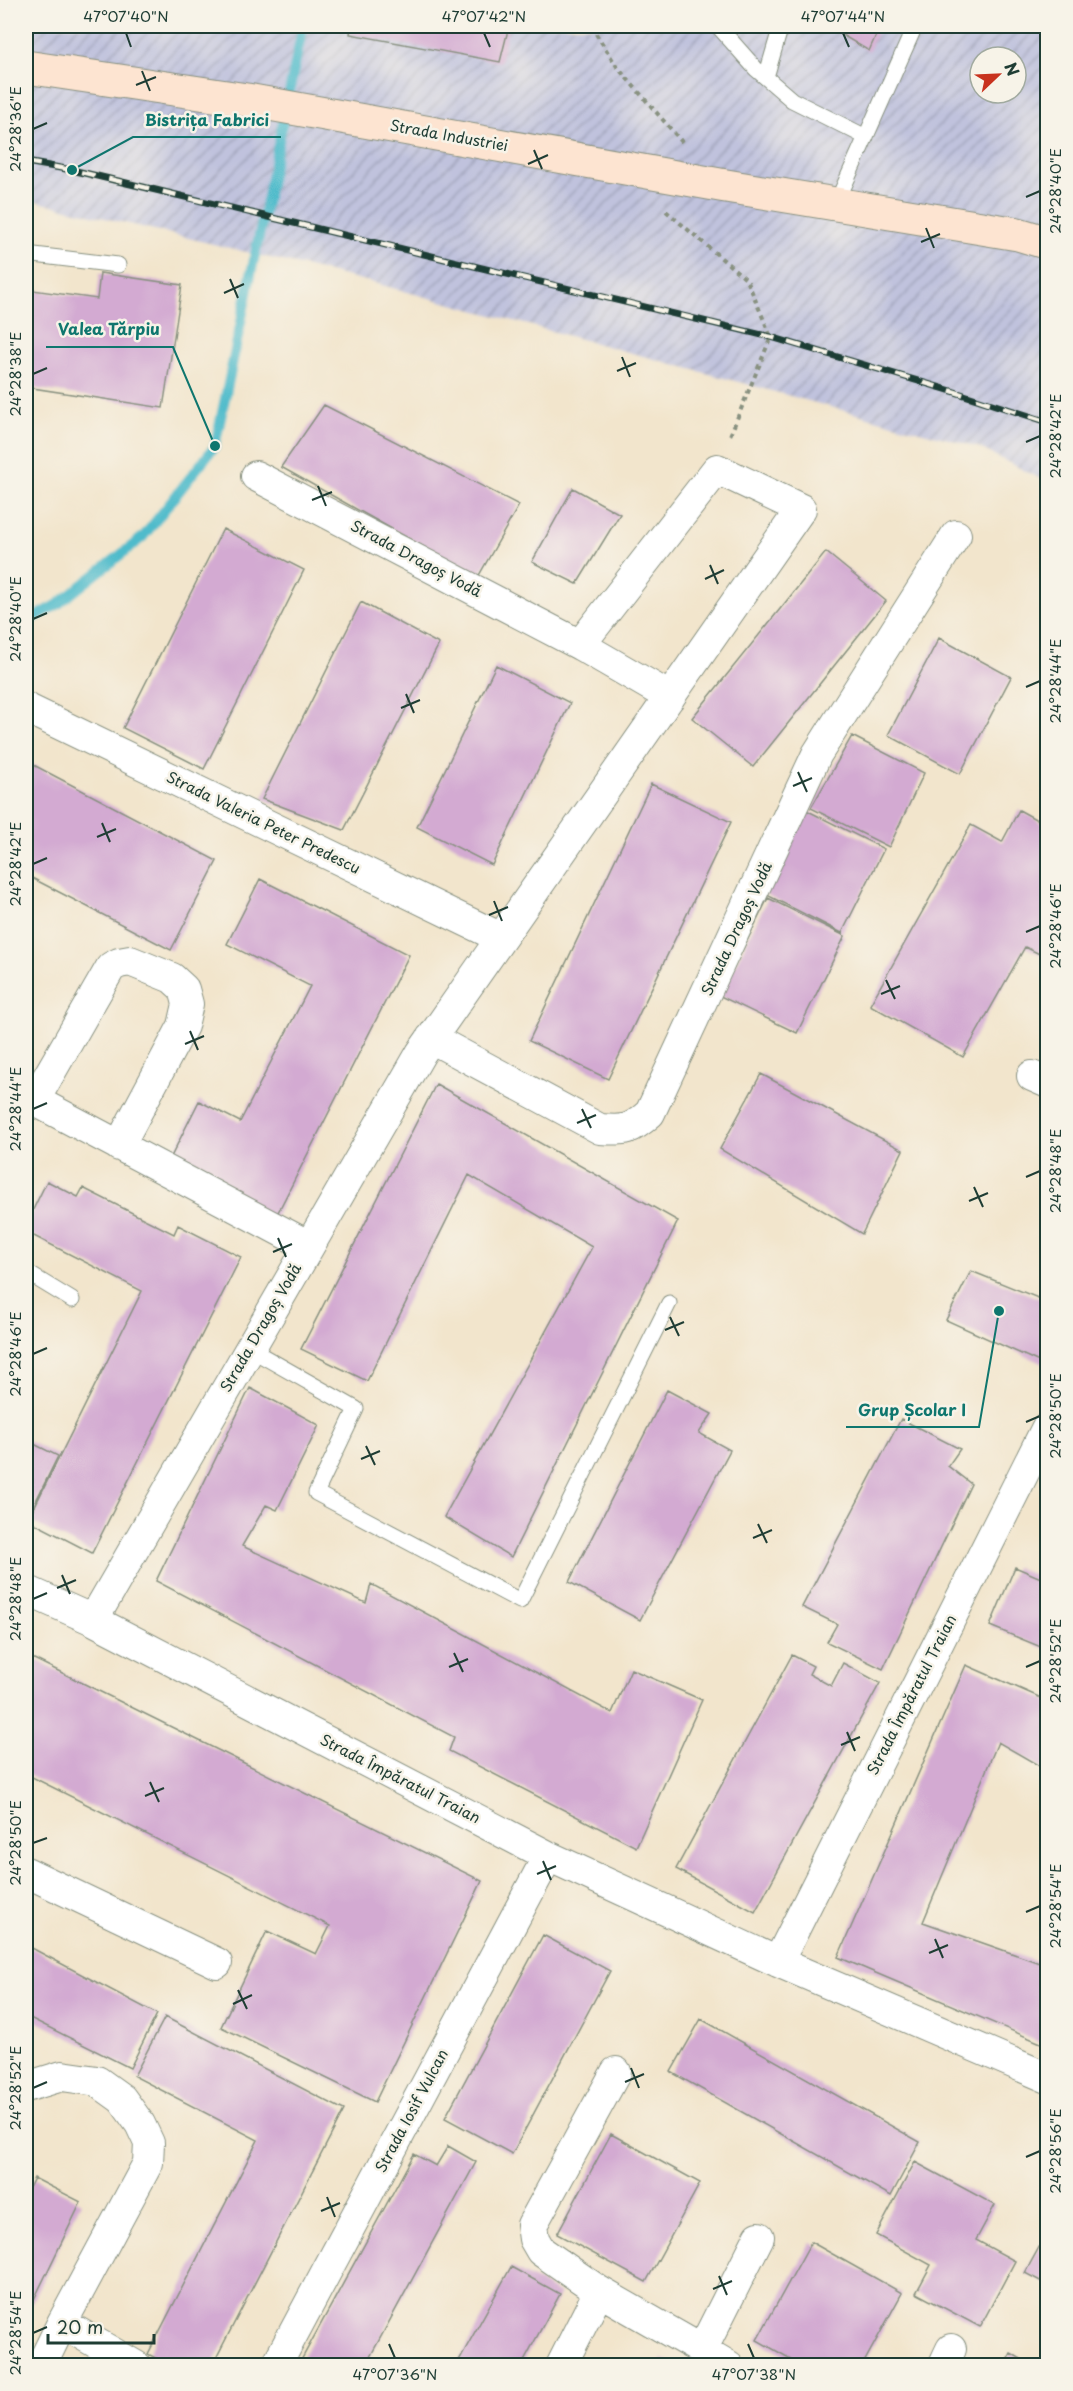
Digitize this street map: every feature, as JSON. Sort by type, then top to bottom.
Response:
[{"type":"street","name":"Strada Industriei","points":[[26,67],[347,117],[720,185],[1018,234],[1047,243]]},
{"type":"street","name":"Strada Dragoș Vodă","points":[[93,1620],[431,1038],[801,509],[717,469]]},
{"type":"street","points":[[580,645],[717,469]]},
{"type":"street","name":"Strada Dragoș Vodă","points":[[256,476],[580,645],[670,697]]},
{"type":"street","name":"Strada Dragoș Vodă","points":[[431,1038],[600,1129],[618,1131],[632,1129],[650,1113],[817,754],[956,535]]},
{"type":"street","name":"Strada Valeria Peter Predescu","points":[[26,708],[501,938]]},
{"type":"street","points":[[119,1146],[183,1026],[188,1004],[184,989],[172,978],[129,961],[111,967],[30,1098],[119,1146],[309,1246]]},
{"type":"street","name":"Strada Împăratul Traian","points":[[778,1962],[1046,1429]]},
{"type":"street","name":"Strada Împăratul Traian","points":[[26,1590],[93,1620],[548,1856],[778,1962],[1047,2078]]},
{"type":"street","name":"Strada Iosif Vulcan","points":[[276,2366],[548,1856]]},
{"type":"street","points":[[26,1872],[217,1963]]},
{"type":"street","points":[[616,2072],[532,2225],[534,2239],[541,2251],[599,2291],[729,2366]]},
{"type":"street","points":[[26,2087],[62,2076],[97,2080],[122,2098],[140,2124],[149,2143],[148,2163],[41,2366]]},
{"type":"street","points":[[702,2350],[759,2236]]},
{"type":"street","points":[[561,2366],[599,2291]]},
{"type":"street","points":[[62,2323],[136,2366]]},
{"type":"lane","points":[[718,26],[756,69],[792,100],[866,137]]},
{"type":"lane","points":[[766,77],[781,26]]},
{"type":"lane","points":[[836,204],[915,26]]},
{"type":"lane","points":[[26,254],[118,265]]},
{"type":"lane","points":[[26,1272],[72,1300]]},
{"type":"lane","points":[[249,1349],[356,1409],[316,1493],[520,1601],[669,1303]]},
{"type":"path","points":[[591,26],[618,68],[720,185]]},
{"type":"path","points":[[662,208],[747,280],[771,337],[717,469]]},
{"type":"shaded area","points":[[26,26],[1047,26],[1047,482],[978,447],[374,283],[26,199]]},
{"type":"building","points":[[351,26],[509,26],[500,62],[350,34]]},
{"type":"building","points":[[827,26],[880,26],[869,51]]},
{"type":"building","points":[[100,273],[182,285],[163,408],[26,387],[26,289],[97,299]]},
{"type":"building","points":[[324,405],[519,505],[478,577],[281,467]]},
{"type":"building","points":[[573,488],[620,514],[577,584],[532,562]]},
{"type":"building","points":[[223,529],[304,570],[204,769],[123,728]]},
{"type":"building","points":[[826,552],[886,601],[753,767],[692,718]]},
{"type":"building","points":[[361,602],[439,644],[344,830],[262,799]]},
{"type":"building","points":[[939,638],[1011,677],[960,774],[888,735]]},
{"type":"building","points":[[496,665],[570,703],[492,865],[417,827]]},
{"type":"building","points":[[852,736],[924,773],[889,847],[811,808]]},
{"type":"building","points":[[26,761],[217,861],[171,950],[26,875]]},
{"type":"building","points":[[651,784],[731,822],[608,1079],[529,1041]]},
{"type":"building","points":[[806,810],[884,849],[842,933],[765,894]]},
{"type":"building","points":[[1019,810],[1048,826],[1048,958],[1025,947],[963,1057],[870,1005],[971,825],[1002,842]]},
{"type":"building","points":[[260,879],[409,955],[273,1222],[166,1167],[199,1101],[240,1122],[310,986],[227,944]]},
{"type":"building","points":[[768,898],[845,936],[797,1033],[720,996]]},
{"type":"building","points":[[761,1074],[903,1150],[862,1234],[720,1149]]},
{"type":"building","points":[[436,1084],[678,1221],[511,1557],[444,1517],[592,1247],[469,1175],[367,1381],[301,1349]]},
{"type":"building","points":[[47,1181],[78,1197],[83,1188],[174,1234],[178,1225],[241,1257],[92,1553],[28,1520],[142,1291],[26,1232],[26,1224]]},
{"type":"building","points":[[971,1271],[1048,1302],[1048,1366],[946,1320]]},
{"type":"building","points":[[250,1388],[319,1425],[277,1510],[266,1505],[242,1546],[366,1603],[371,1584],[612,1713],[631,1669],[702,1700],[636,1847],[449,1751],[454,1737],[156,1581]]},
{"type":"building","points":[[667,1390],[712,1414],[699,1433],[730,1450],[640,1620],[569,1582]]},
{"type":"building","points":[[901,1419],[960,1449],[948,1466],[971,1484],[883,1669],[827,1642],[837,1624],[802,1607]]},
{"type":"building","points":[[26,1440],[58,1456],[26,1521]]},
{"type":"building","points":[[1015,1567],[1048,1581],[1048,1650],[990,1626]]},
{"type":"building","points":[[26,1655],[482,1881],[375,2102],[221,2027],[267,1931],[316,1954],[330,1926],[26,1774]]},
{"type":"building","points":[[792,1655],[813,1666],[809,1674],[831,1686],[843,1663],[880,1683],[755,1912],[676,1869]]},
{"type":"building","points":[[966,1665],[1048,1701],[1048,1771],[998,1742],[923,1922],[1048,1966],[1048,2046],[838,1957]]},
{"type":"building","points":[[543,1935],[610,1971],[512,2154],[445,2118]]},
{"type":"building","points":[[26,1945],[157,2014],[130,2068],[26,2016]]},
{"type":"building","points":[[165,2017],[344,2110],[212,2366],[170,2366],[148,2354],[258,2140],[134,2076]]},
{"type":"building","points":[[701,2019],[920,2142],[891,2196],[671,2072]]},
{"type":"building","points":[[611,2134],[700,2183],[646,2282],[557,2234]]},
{"type":"building","points":[[448,2146],[476,2162],[365,2366],[298,2366],[414,2154],[436,2166]]},
{"type":"building","points":[[915,2162],[995,2205],[976,2240],[1015,2261],[980,2327],[916,2293],[931,2265],[876,2235]]},
{"type":"building","points":[[34,2178],[81,2202],[26,2316],[26,2194]]},
{"type":"building","points":[[1048,2231],[1048,2285],[1025,2273]]},
{"type":"building","points":[[811,2242],[902,2293],[862,2366],[803,2366],[757,2340]]},
{"type":"building","points":[[511,2267],[560,2294],[521,2366],[456,2366]]},
{"type":"building","points":[[1011,2353],[1033,2366],[1004,2366]]},
{"type":"building","points":[[662,2359],[674,2366],[659,2366]]},
{"type":"waterway","points":[[26,622],[57,605],[143,537],[215,446],[303,26]]},
{"type":"railway","points":[[26,162],[72,170],[771,337],[1048,422]]},
{"type":"place","name":"Bistrița Fabrici","points":[[72,170]]},
{"type":"place","name":"Valea Tărpiu","points":[[215,446]]},
{"type":"place","name":"Grup Școlar I","points":[[999,1311]]}]
